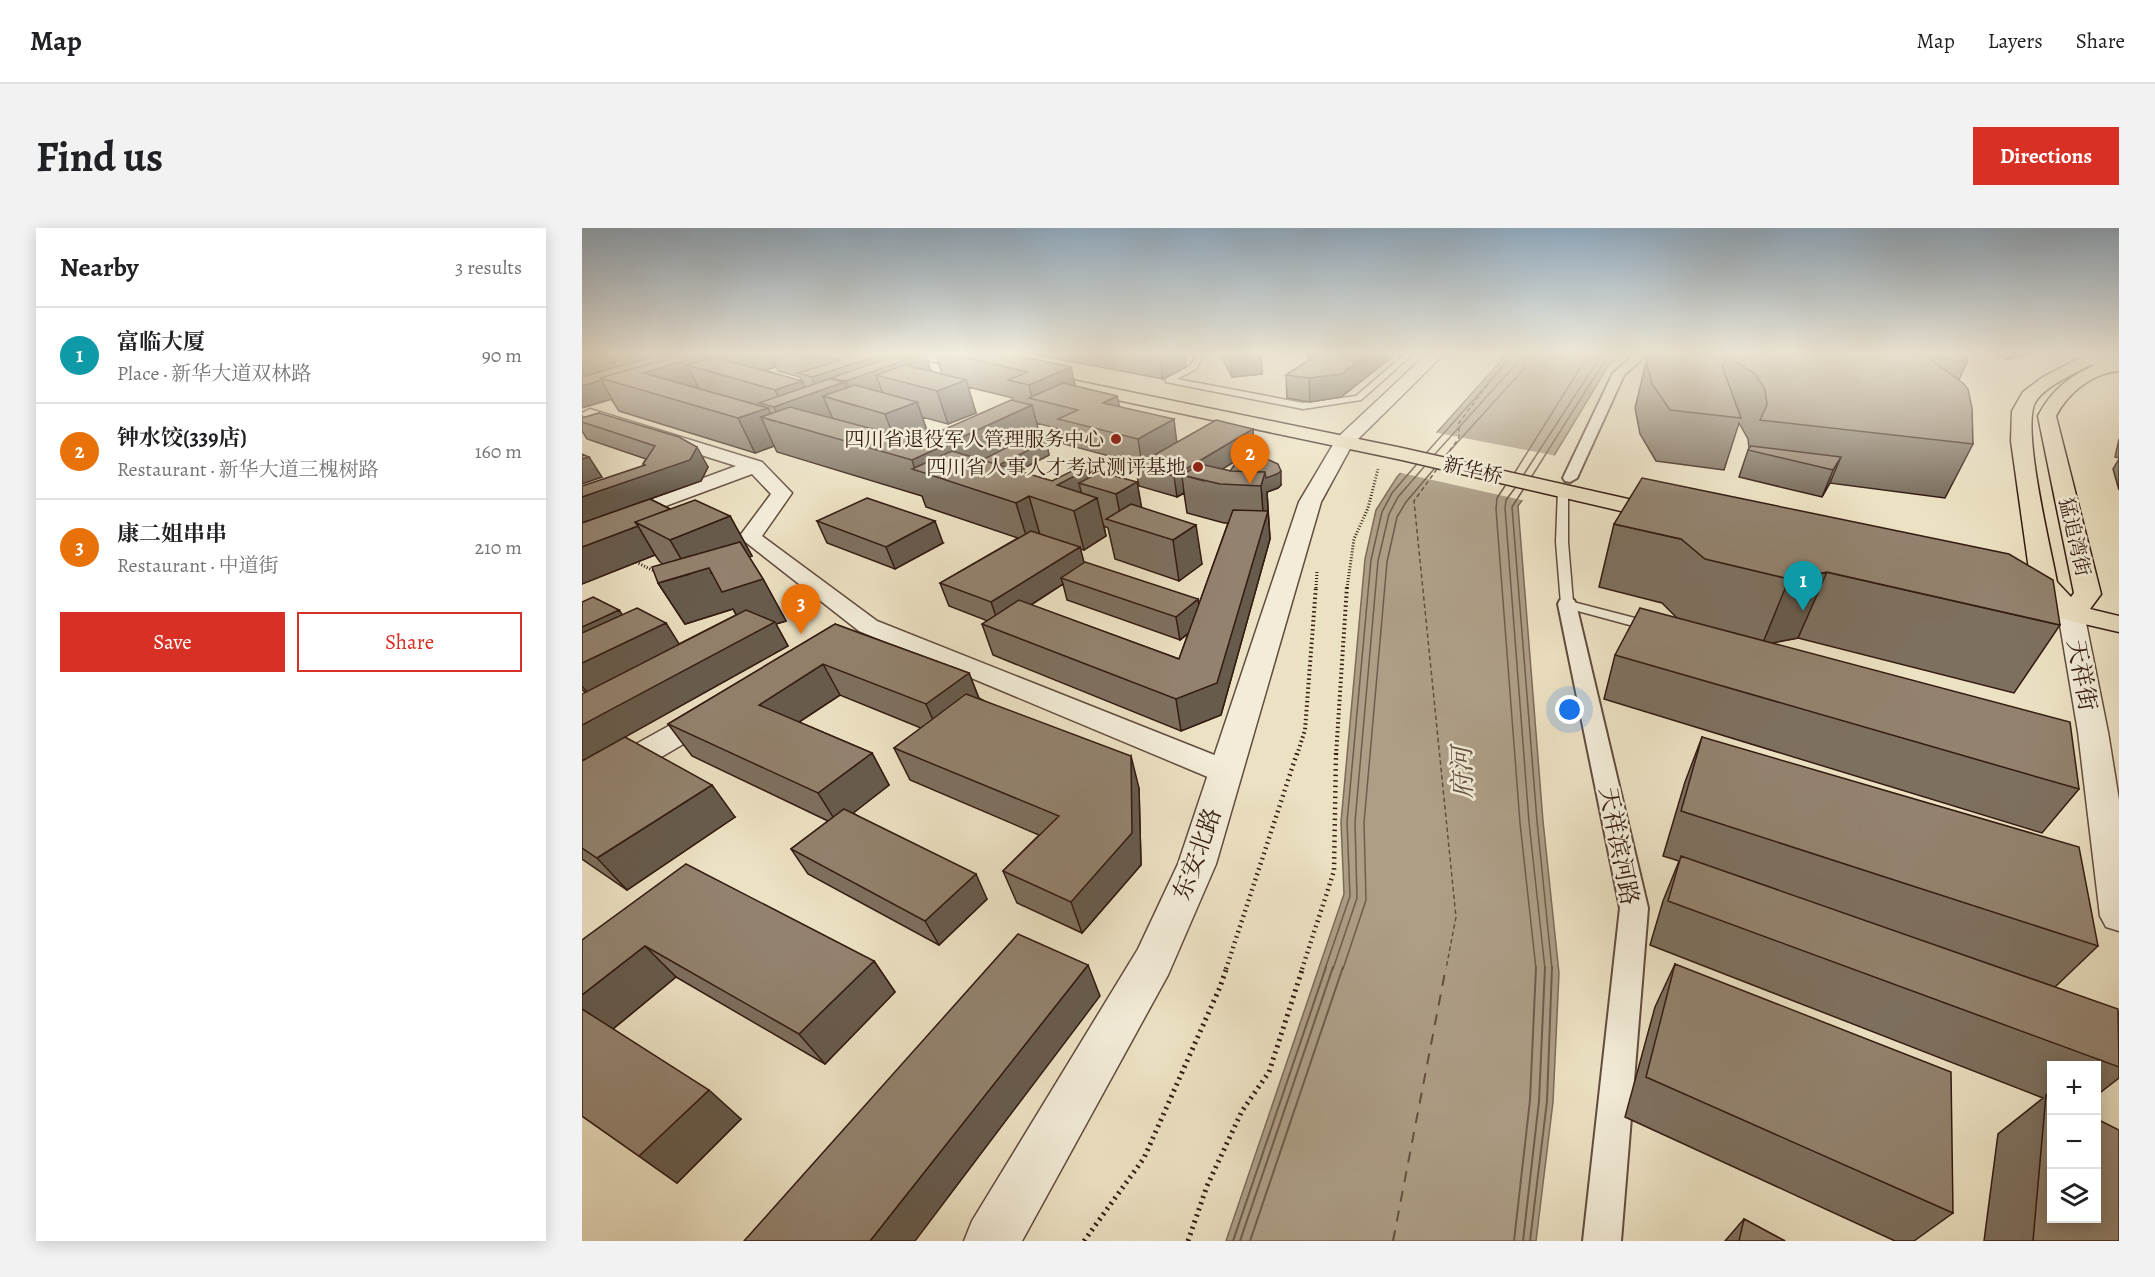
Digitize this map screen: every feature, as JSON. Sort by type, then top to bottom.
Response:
[{"type":"main road","name":"新华桥","points":[[1180,401],[1350,436],[1403,450],[1556,481],[1688,512]]},
{"type":"main road","name":"猛追湾街","points":[[2027,401],[2021,411],[2021,441],[2044,584]]},
{"type":"main road","name":"猛追湾街","points":[[2054,401],[2047,416],[2089,602]]},
{"type":"main road","points":[[2009,576],[2044,584],[2089,602],[2119,624]]},
{"type":"main road","points":[[1990,594],[2089,602]]},
{"type":"street","name":"东安北路","points":[[992,1241],[1153,962],[1197,864],[1311,502],[1350,436],[1386,401]]},
{"type":"street","points":[[1556,481],[1603,401]]},
{"type":"street","points":[[586,415],[612,406]]},
{"type":"street","points":[[586,415],[755,466],[782,493],[750,537],[857,631],[1226,772]]},
{"type":"street","points":[[582,530],[755,466]]},
{"type":"street","name":"天祥街","points":[[2089,602],[2087,730],[2119,916]]},
{"type":"street","name":"天祥滨河路","points":[[1567,604],[1634,908],[1602,1241]]},
{"type":"street","points":[[582,789],[735,702]]},
{"type":"lane","points":[[1279,401],[1303,406],[1335,401]]},
{"type":"lane","name":"天祥滨河路","points":[[1556,481],[1567,604]]},
{"type":"lane","points":[[1567,604],[1670,631]]},
{"type":"path","points":[[1188,1241],[1207,1186],[1242,1111],[1269,1072],[1334,871],[1339,677],[1354,539],[1368,508],[1379,468],[1403,450]]},
{"type":"path","points":[[1084,1241],[1144,1158],[1220,987],[1305,730],[1318,560]]},
{"type":"path","points":[[636,562],[664,576]]},
{"type":"water","name":"府河","points":[[1465,401],[1587,401],[1555,454],[1518,506],[1543,821],[1559,973],[1553,1102],[1536,1241],[1226,1241],[1344,894],[1341,822],[1365,559],[1376,510],[1397,477]]},
{"type":"pier","points":[[1433,432],[1557,456],[1526,501],[1397,472]]},
{"type":"building","points":[[680,401],[744,401],[768,408],[738,418]]},
{"type":"building","points":[[764,401],[790,401],[774,407],[759,403]]},
{"type":"building","points":[[841,401],[917,402],[885,414]]},
{"type":"building","points":[[1008,401],[1032,405],[912,460],[761,417],[790,407],[918,441]]},
{"type":"building","points":[[1042,401],[1106,401],[1103,403],[1174,419],[1138,439],[1058,419],[1078,410]]},
{"type":"building","points":[[1664,401],[1735,401],[1741,418],[1670,410]]},
{"type":"building","points":[[1767,401],[1971,401],[1973,444],[1760,420]]},
{"type":"building","points":[[599,413],[679,437],[697,447],[690,460],[582,497],[582,486],[645,465],[643,464],[655,446],[582,422],[582,418]]},
{"type":"building","points":[[1216,420],[1253,429],[1174,476],[1135,466]]},
{"type":"building","points":[[1028,437],[1046,441],[999,465],[982,460]]},
{"type":"building","points":[[1751,446],[1841,457],[1833,470],[1748,450]]},
{"type":"building","points":[[952,451],[1052,481],[1078,468],[1086,470],[1057,485],[1097,498],[1074,511],[1029,496],[1016,503],[912,469]]},
{"type":"building","points":[[1251,459],[1267,459],[1278,464],[1281,471],[1266,478],[1265,472],[1230,471],[1236,463]]},
{"type":"building","points":[[1200,464],[1231,471],[1265,472],[1261,486],[1220,484],[1182,475]]},
{"type":"building","points":[[1100,472],[1137,482],[1116,494],[1079,483]]},
{"type":"building","points":[[1642,478],[2009,554],[2053,580],[2060,625],[1827,572],[1789,579],[1705,559],[1681,539],[1614,524]]},
{"type":"building","points":[[867,498],[935,521],[886,547],[817,521]]},
{"type":"building","points":[[650,499],[670,509],[635,522],[638,526],[582,547],[582,523]]},
{"type":"building","points":[[695,500],[730,516],[670,540],[635,522]]},
{"type":"building","points":[[1131,504],[1196,525],[1173,540],[1106,519]]},
{"type":"building","points":[[1233,510],[1268,511],[1217,683],[1176,699],[982,624],[1019,600],[1179,659]]},
{"type":"building","points":[[1031,531],[1080,547],[991,602],[940,583]]},
{"type":"building","points":[[740,542],[763,579],[722,592],[709,568],[658,583],[652,567]]},
{"type":"building","points":[[1085,562],[1198,599],[1176,617],[1061,578]]},
{"type":"building","points":[[593,597],[619,610],[582,627],[582,602]]},
{"type":"building","points":[[637,608],[666,623],[582,663],[582,633]]},
{"type":"building","points":[[1640,608],[2070,722],[2079,789],[1615,655]]},
{"type":"building","points":[[746,610],[775,622],[582,725],[582,694]]},
{"type":"building","points":[[835,624],[969,673],[926,704],[823,664],[759,705],[872,753],[818,793],[668,724]]},
{"type":"building","points":[[966,694],[1131,756],[1132,833],[1071,902],[1003,871],[1059,816],[894,748]]},
{"type":"building","points":[[625,737],[712,785],[597,858],[582,848],[582,761]]},
{"type":"building","points":[[1702,737],[2079,847],[2098,946],[1681,811]]},
{"type":"building","points":[[844,809],[976,874],[925,921],[791,849]]},
{"type":"building","points":[[1681,856],[2118,1009],[2119,1067],[1668,901]]},
{"type":"building","points":[[686,864],[874,961],[799,1034],[645,946],[582,995],[582,940]]},
{"type":"building","points":[[1018,934],[1088,965],[870,1241],[744,1241]]},
{"type":"building","points":[[1675,964],[1951,1072],[1953,1213],[1646,1077]]},
{"type":"building","points":[[582,1009],[709,1090],[639,1156],[582,1116]]},
{"type":"building","points":[[2046,1095],[2047,1223],[2101,1223],[2101,1121],[2119,1130],[2119,1241],[2033,1241]]},
{"type":"building","points":[[1744,1219],[1785,1241],[1739,1241]]},
{"type":"ferry route","points":[[1445,457],[1459,438],[1459,423],[1475,401]]},
{"type":"ferry route","points":[[1437,469],[1414,501],[1456,917],[1446,969]]},
{"type":"ferry route","points":[[1393,1241],[1446,967]]},
{"type":"place","name":"四川省退役军人管理服务中心","points":[[1116,439]]},
{"type":"place","name":"四川省人事人才考试测评基地","points":[[1198,467]]},
{"type":"place","name":"钟水饺(339店)","points":[[1250,484]]},
{"type":"place","name":"富临大厦","points":[[1803,611]]},
{"type":"place","name":"康二姐串串","points":[[801,634]]}]
